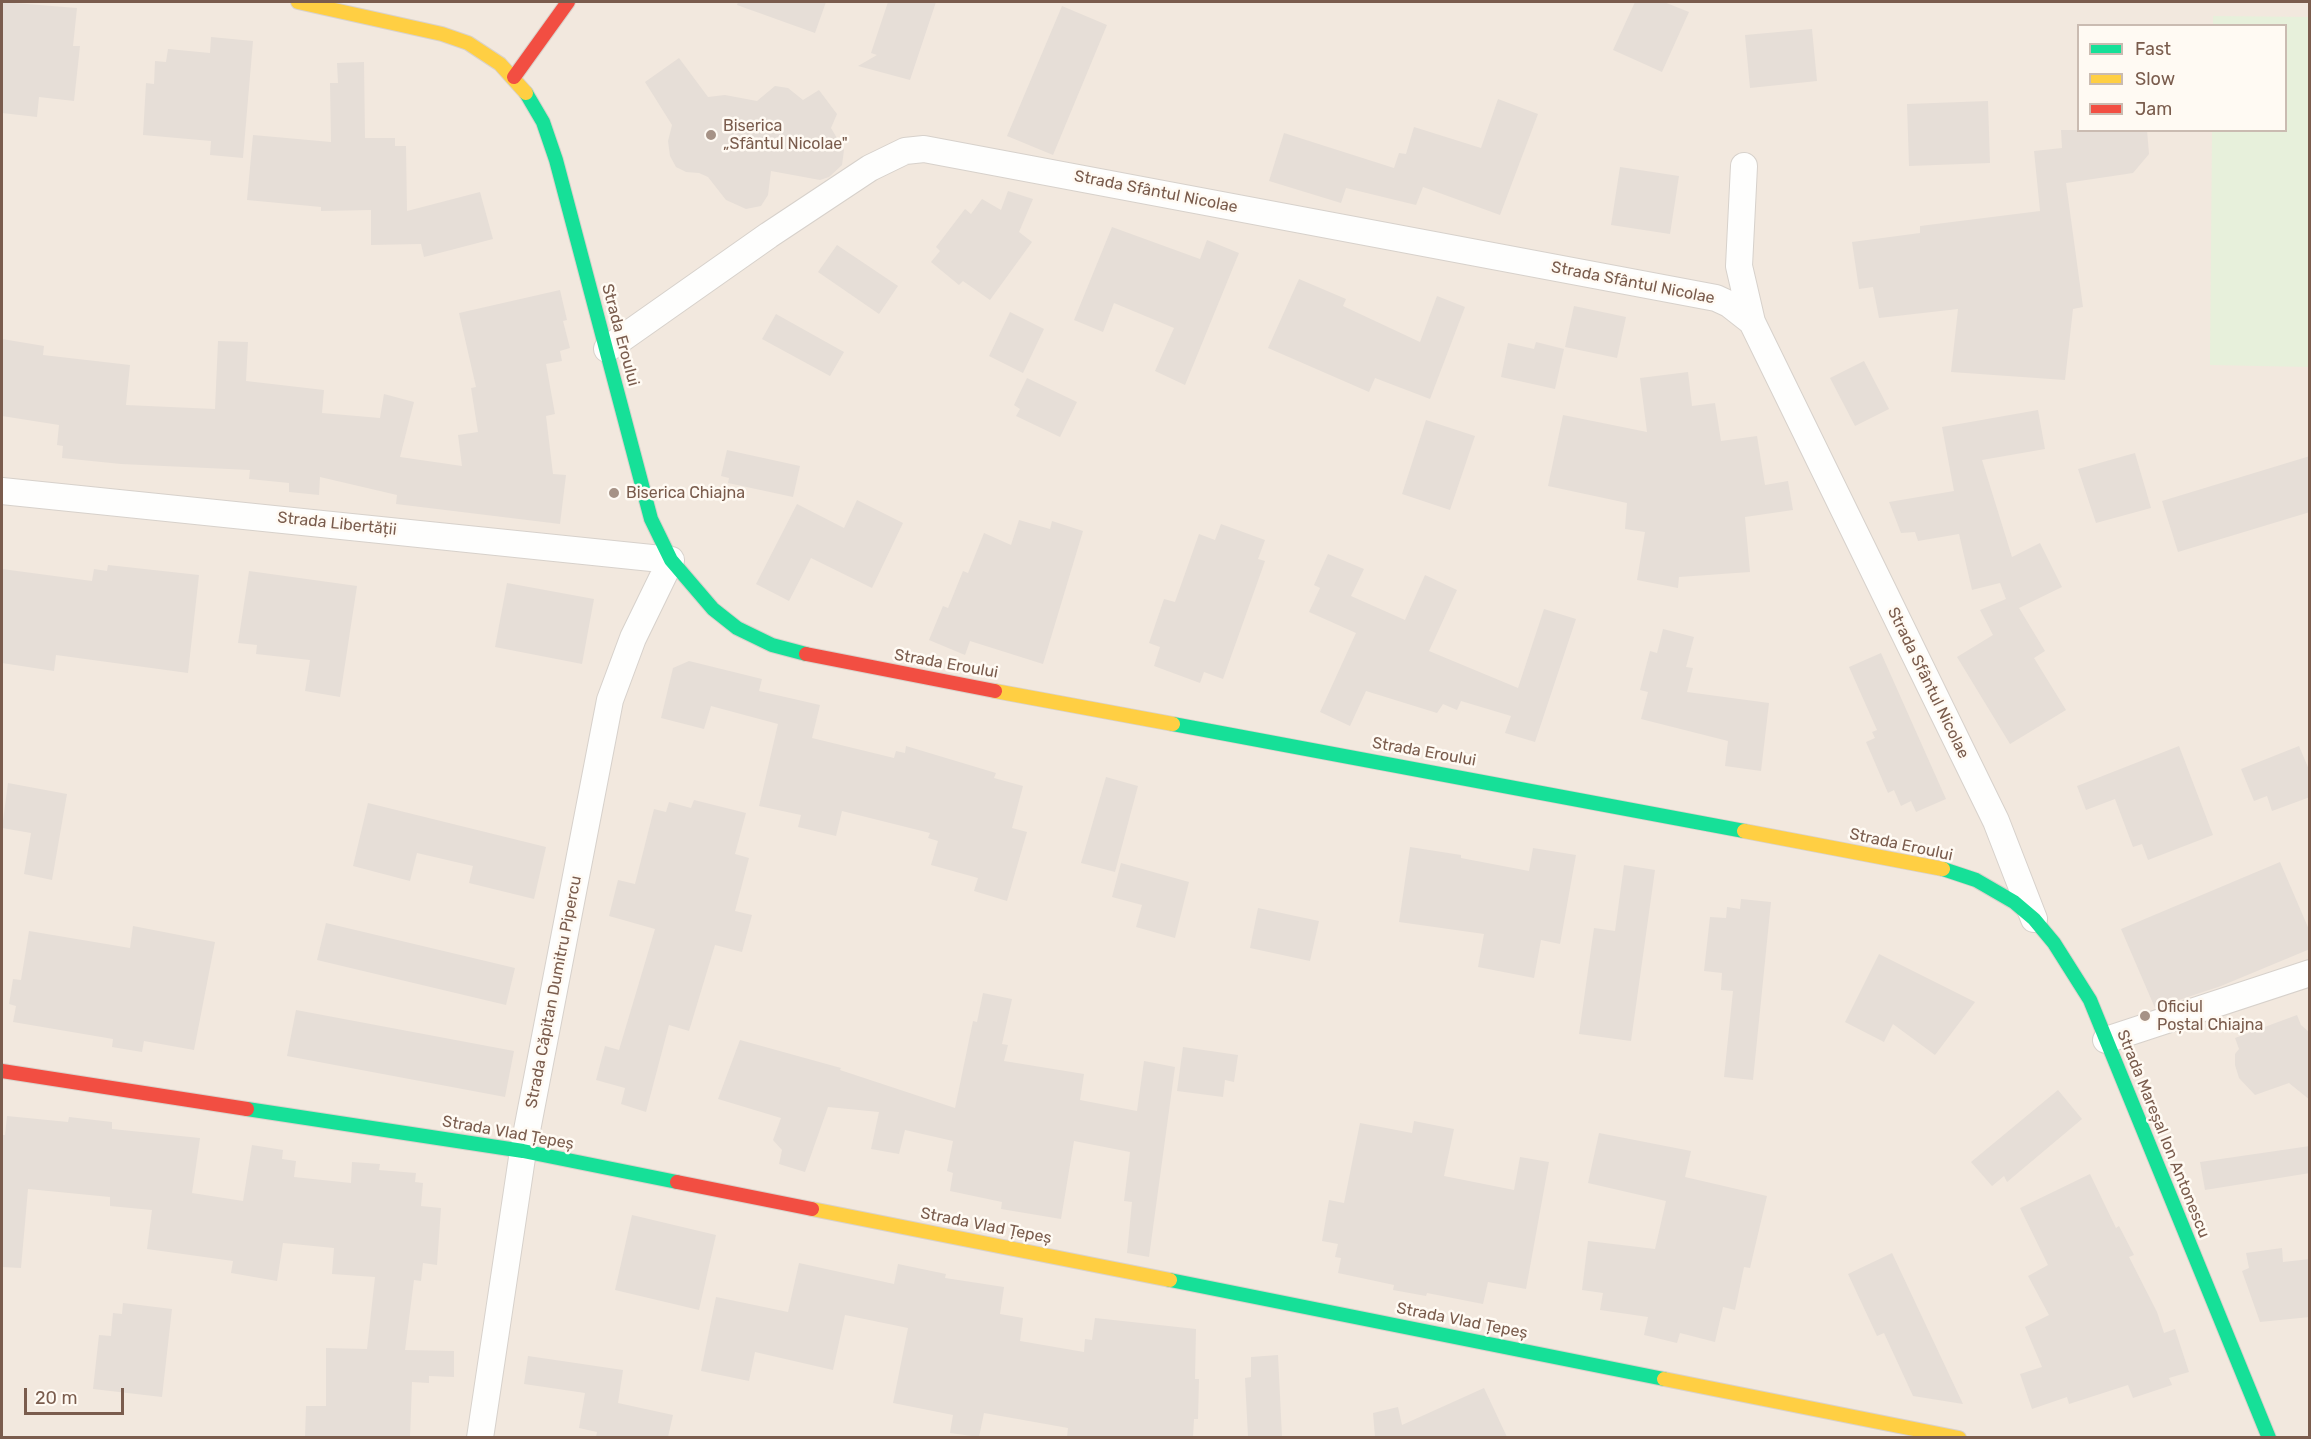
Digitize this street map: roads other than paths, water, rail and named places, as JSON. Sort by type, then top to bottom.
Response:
[{"type":"main road","name":"Strada Eroului","points":[[298,2],[442,34],[487,53],[514,77],[543,122],[556,160],[608,349],[651,519],[671,560],[690,585],[713,609],[737,628],[772,645],[827,659],[1938,867],[1976,880]]},
{"type":"main road","points":[[514,77],[568,2]]},
{"type":"main road","name":"Strada Mareșal Ion Antonescu","points":[[1976,880],[2014,902],[2034,919],[2074,971],[2106,1040],[2269,1437]]},
{"type":"main road","name":"Strada Vlad Țepeș","points":[[2,1071],[523,1150],[1959,1437]]},
{"type":"street","name":"Strada Sfântul Nicolae","points":[[608,349],[862,173],[888,157],[905,151],[924,149],[1716,298],[1729,304],[1752,322]]},
{"type":"street","name":"Strada Sfântul Nicolae","points":[[1744,166],[1739,266],[1752,322],[1996,821],[2034,919]]},
{"type":"street","name":"Strada Libertății","points":[[2,491],[671,560]]},
{"type":"street","name":"Strada Căpitan Dumitru Pipercu","points":[[480,1437],[523,1150],[610,700],[633,638],[671,560]]},
{"type":"street","points":[[2106,1040],[2310,973]]},
{"type":"place","name":"Biserica „Sfântul Nicolae\"","points":[[711,135]]},
{"type":"place","name":"Biserica Chiajna","points":[[614,493]]},
{"type":"place","name":"Oficiul Poștal Chiajna","points":[[2145,1016]]}]
